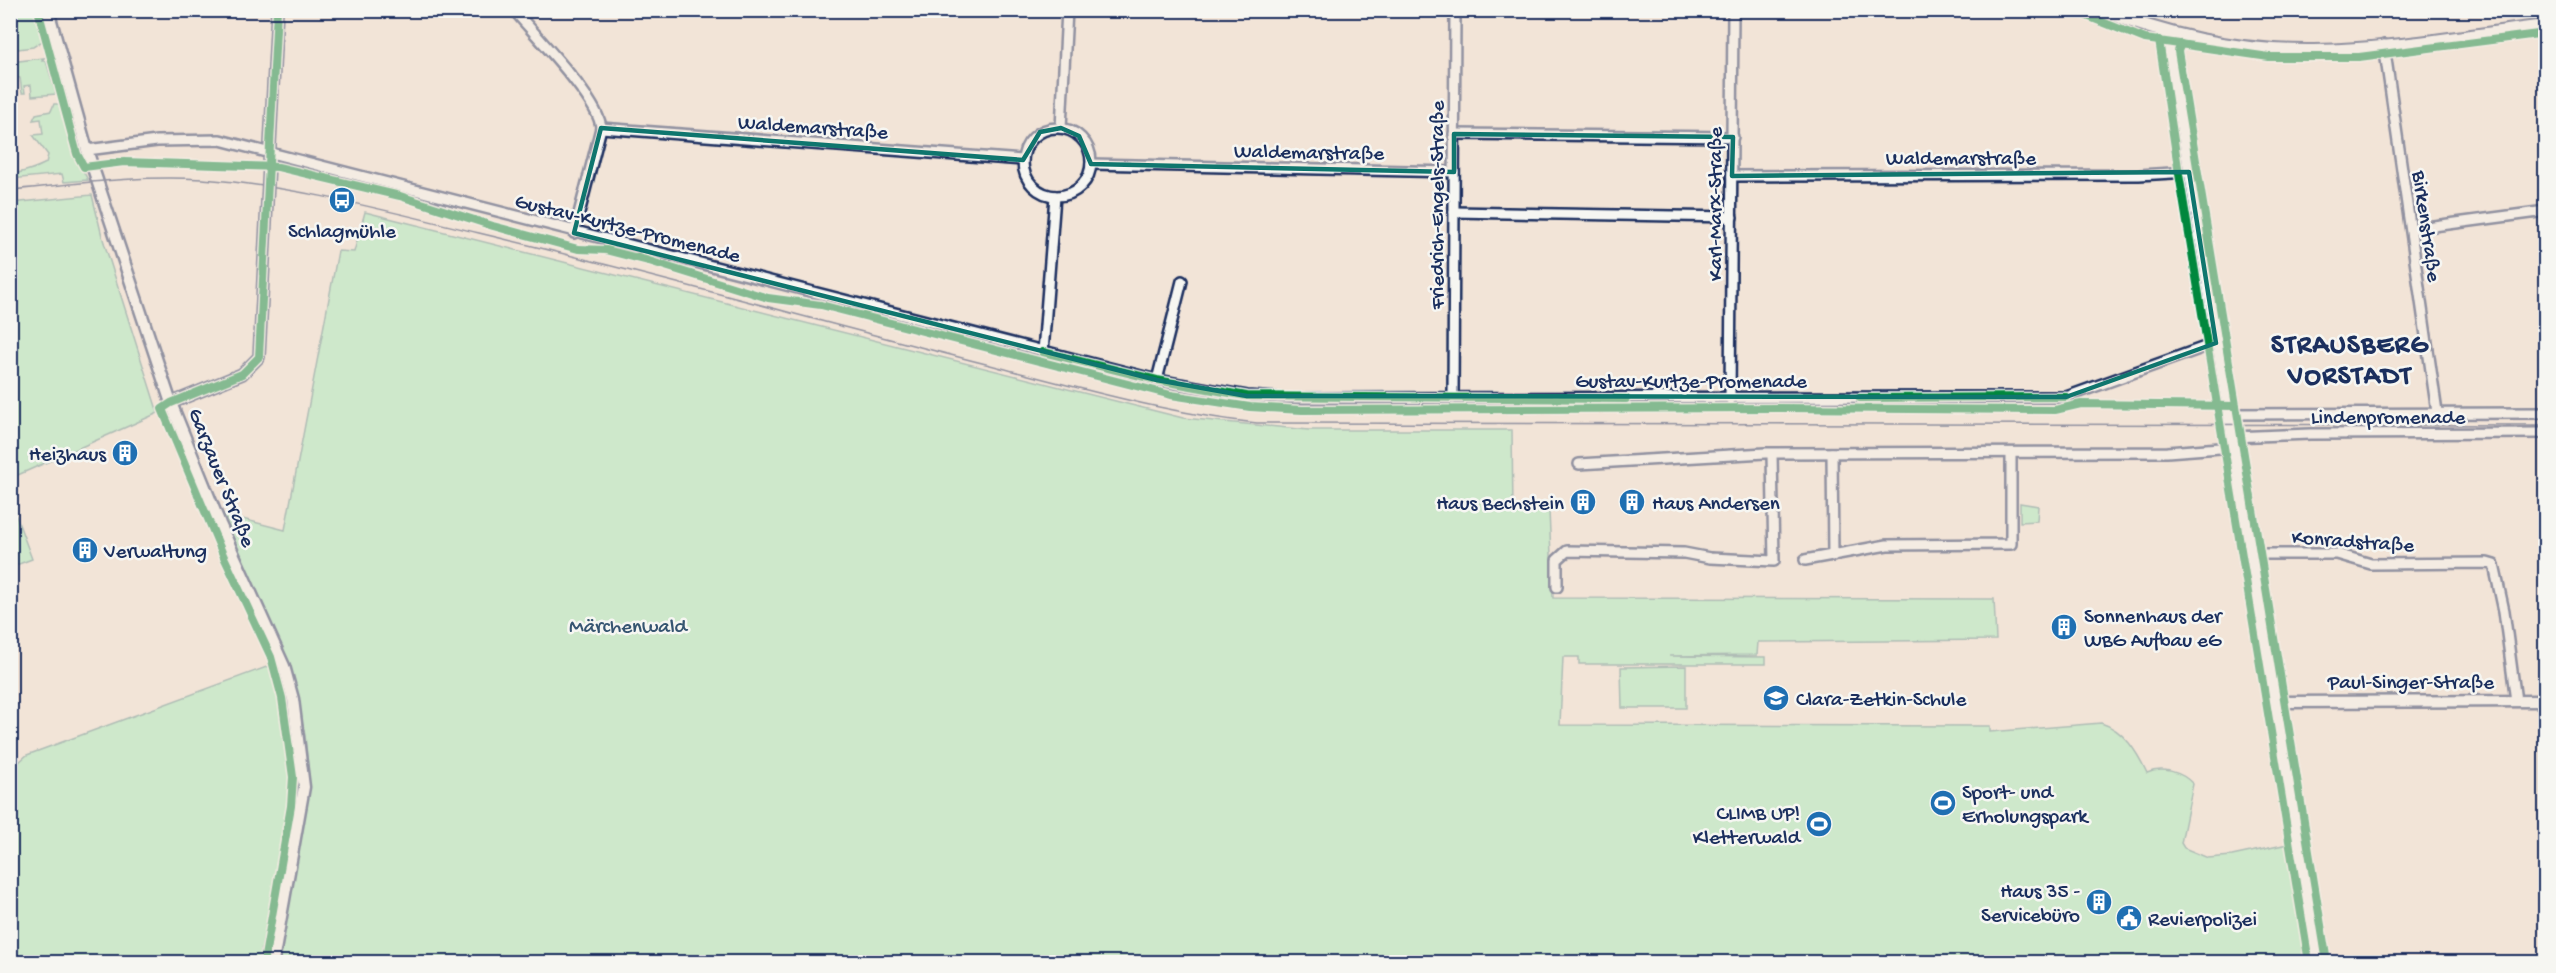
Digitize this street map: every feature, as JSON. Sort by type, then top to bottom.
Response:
[{"type":"main road","points":[[2102,10],[2139,25],[2171,33],[2287,50],[2338,50],[2546,26]]},
{"type":"street","name":"Garzauer Straße","points":[[48,10],[87,150],[135,301],[171,403],[220,524],[284,666],[297,718],[304,787],[273,963]]},
{"type":"street","points":[[171,403],[242,374],[251,368],[259,357],[277,10]]},
{"type":"street","points":[[514,10],[596,109],[601,128],[574,233]]},
{"type":"street","points":[[1061,128],[1067,10]]},
{"type":"street","name":"Friedrich-Engels-Straße","points":[[1453,399],[1455,10]]},
{"type":"street","name":"Karl-Marx-Straße","points":[[1730,399],[1733,10]]},
{"type":"street","points":[[2171,33],[2169,46],[2216,344],[2318,963]]},
{"type":"street","name":"Birkenstraße","points":[[2384,45],[2437,412]]},
{"type":"street","name":"Waldemarstraße","points":[[601,128],[1023,160]]},
{"type":"street","points":[[1061,128],[1079,136],[1090,153],[1091,164],[1082,185],[1070,194],[1055,196],[1036,189],[1029,181],[1023,160],[1031,140],[1040,132],[1061,128]]},
{"type":"street","points":[[1454,134],[1732,137]]},
{"type":"street","name":"Gustav-Kurtze-Promenade","points":[[87,150],[157,141],[220,140],[1043,352],[1157,380],[1247,396],[1453,399],[2066,398],[2216,344]]},
{"type":"street","name":"Waldemarstraße","points":[[1091,164],[1454,172]]},
{"type":"street","name":"Waldemarstraße","points":[[1732,176],[2139,175],[2189,172]]},
{"type":"street","points":[[1043,352],[1055,196]]},
{"type":"street","points":[[2411,228],[2546,211]]},
{"type":"street","points":[[1454,213],[1732,217]]},
{"type":"street","points":[[1157,380],[1182,281]]},
{"type":"street","name":"Lindenpromenade","points":[[2228,414],[2546,413]]},
{"type":"street","name":"Lindenpromenade","points":[[2232,442],[2310,434],[2546,433]]},
{"type":"street","points":[[1579,464],[1710,454],[2167,452],[2232,442]]},
{"type":"street","points":[[1832,453],[1833,556]]},
{"type":"street","points":[[1805,560],[1887,544],[2011,544],[2011,453]]},
{"type":"street","points":[[1557,587],[1557,560],[1567,551],[1684,554],[1710,558],[1774,561],[1772,454]]},
{"type":"street","name":"Konradstraße","points":[[2251,554],[2337,554],[2371,564],[2487,563],[2494,565],[2516,701]]},
{"type":"street","name":"Paul-Singer-Straße","points":[[2276,702],[2546,701]]},
{"type":"highlighted area","points":[[601,128],[1023,160],[1040,132],[1061,128],[1079,136],[1091,164],[1454,172],[1454,134],[1733,137],[1732,176],[2189,172],[2216,343],[2066,397],[1247,396],[1157,380],[574,233]]},
{"type":"green space","points":[[11,10],[35,11],[44,40],[33,47],[11,50],[11,32],[14,32]]},
{"type":"green space","points":[[44,58],[42,61],[46,61],[56,94],[32,96],[31,85],[24,86],[25,93],[22,93],[20,78],[11,76],[11,62]]},
{"type":"green space","points":[[54,104],[62,104],[76,158],[88,180],[64,182],[62,174],[11,179],[11,174],[46,163],[48,155],[33,135],[43,134],[41,119],[33,120],[36,114],[51,111]]},
{"type":"green space","points":[[92,195],[102,236],[158,413],[11,478],[11,203]]},
{"type":"green space","name":"Märchenwald","points":[[365,212],[1183,418],[1309,430],[1512,430],[1513,511],[1549,511],[1553,598],[1994,599],[1996,640],[1758,642],[1757,655],[1669,656],[1766,657],[1766,664],[1579,664],[1579,657],[1563,657],[1560,725],[1990,726],[1990,732],[2101,723],[2123,736],[2139,757],[2147,773],[2159,770],[2172,771],[2193,784],[2181,843],[2184,848],[2208,858],[2232,856],[2288,844],[2306,962],[277,962],[305,813],[309,778],[305,735],[293,684],[223,514],[285,530],[338,251],[354,252]]},
{"type":"green space","points":[[10,500],[32,559],[11,567],[10,567]]},
{"type":"green space","points":[[2020,503],[2038,506],[2037,521],[2020,522]]},
{"type":"green space","points":[[272,665],[282,710],[290,776],[288,805],[259,962],[11,962],[11,769],[27,755]]},
{"type":"green space","points":[[1686,666],[1686,708],[1622,708],[1621,667]]},
{"type":"green space","points":[[2542,712],[2546,712],[2545,816],[2542,811]]},
{"type":"tram line","points":[[10,190],[106,181],[178,178],[237,182],[307,193],[605,264],[1118,398],[1187,413],[1257,423],[2546,425]]},
{"type":"cycle path","points":[[38,10],[77,154],[84,167],[124,162],[278,167],[400,196],[493,226],[578,249],[606,250],[649,261],[768,298],[821,305],[1171,395],[1250,407],[1302,410],[1779,408],[2055,410],[2081,404],[2236,406]]},
{"type":"cycle path","points":[[264,962],[291,806],[293,777],[282,698],[271,657],[224,557],[162,409],[171,403],[242,374],[259,357],[277,10]]},
{"type":"cycle path","points":[[2072,10],[2145,39],[2269,57],[2359,57],[2546,33]]},
{"type":"cycle path","points":[[2159,40],[2309,962]]},
{"type":"cycle path","points":[[2181,44],[2178,51],[2327,962]]},
{"type":"cycle path","points":[[1043,352],[1157,380],[1247,396],[1626,399]]},
{"type":"cycle path","points":[[1860,398],[2066,397]]},
{"type":"place","name":"Schlagmühle","points":[[342,200]]},
{"type":"place","name":"Heizhaus","points":[[125,453]]},
{"type":"place","name":"Haus Bechstein","points":[[1583,502]]},
{"type":"place","name":"Haus Andersen","points":[[1632,502]]},
{"type":"place","name":"Verwaltung","points":[[85,550]]},
{"type":"place","name":"Sonnenhaus der WBG Aufbau eG","points":[[2064,627]]},
{"type":"place","name":"Clara-Zetkin-Schule","points":[[1776,698]]},
{"type":"place","name":"Sport- und Erholungspark","points":[[1943,803]]},
{"type":"place","name":"CLIMB UP! Kletterwald","points":[[1819,824]]},
{"type":"place","name":"Haus 35 - Servicebüro","points":[[2099,902]]},
{"type":"place","name":"Revierpolizei","points":[[2129,918]]},
{"type":"district","name":"STRAUSBERG VORSTADT","points":[[2350,358]]}]
